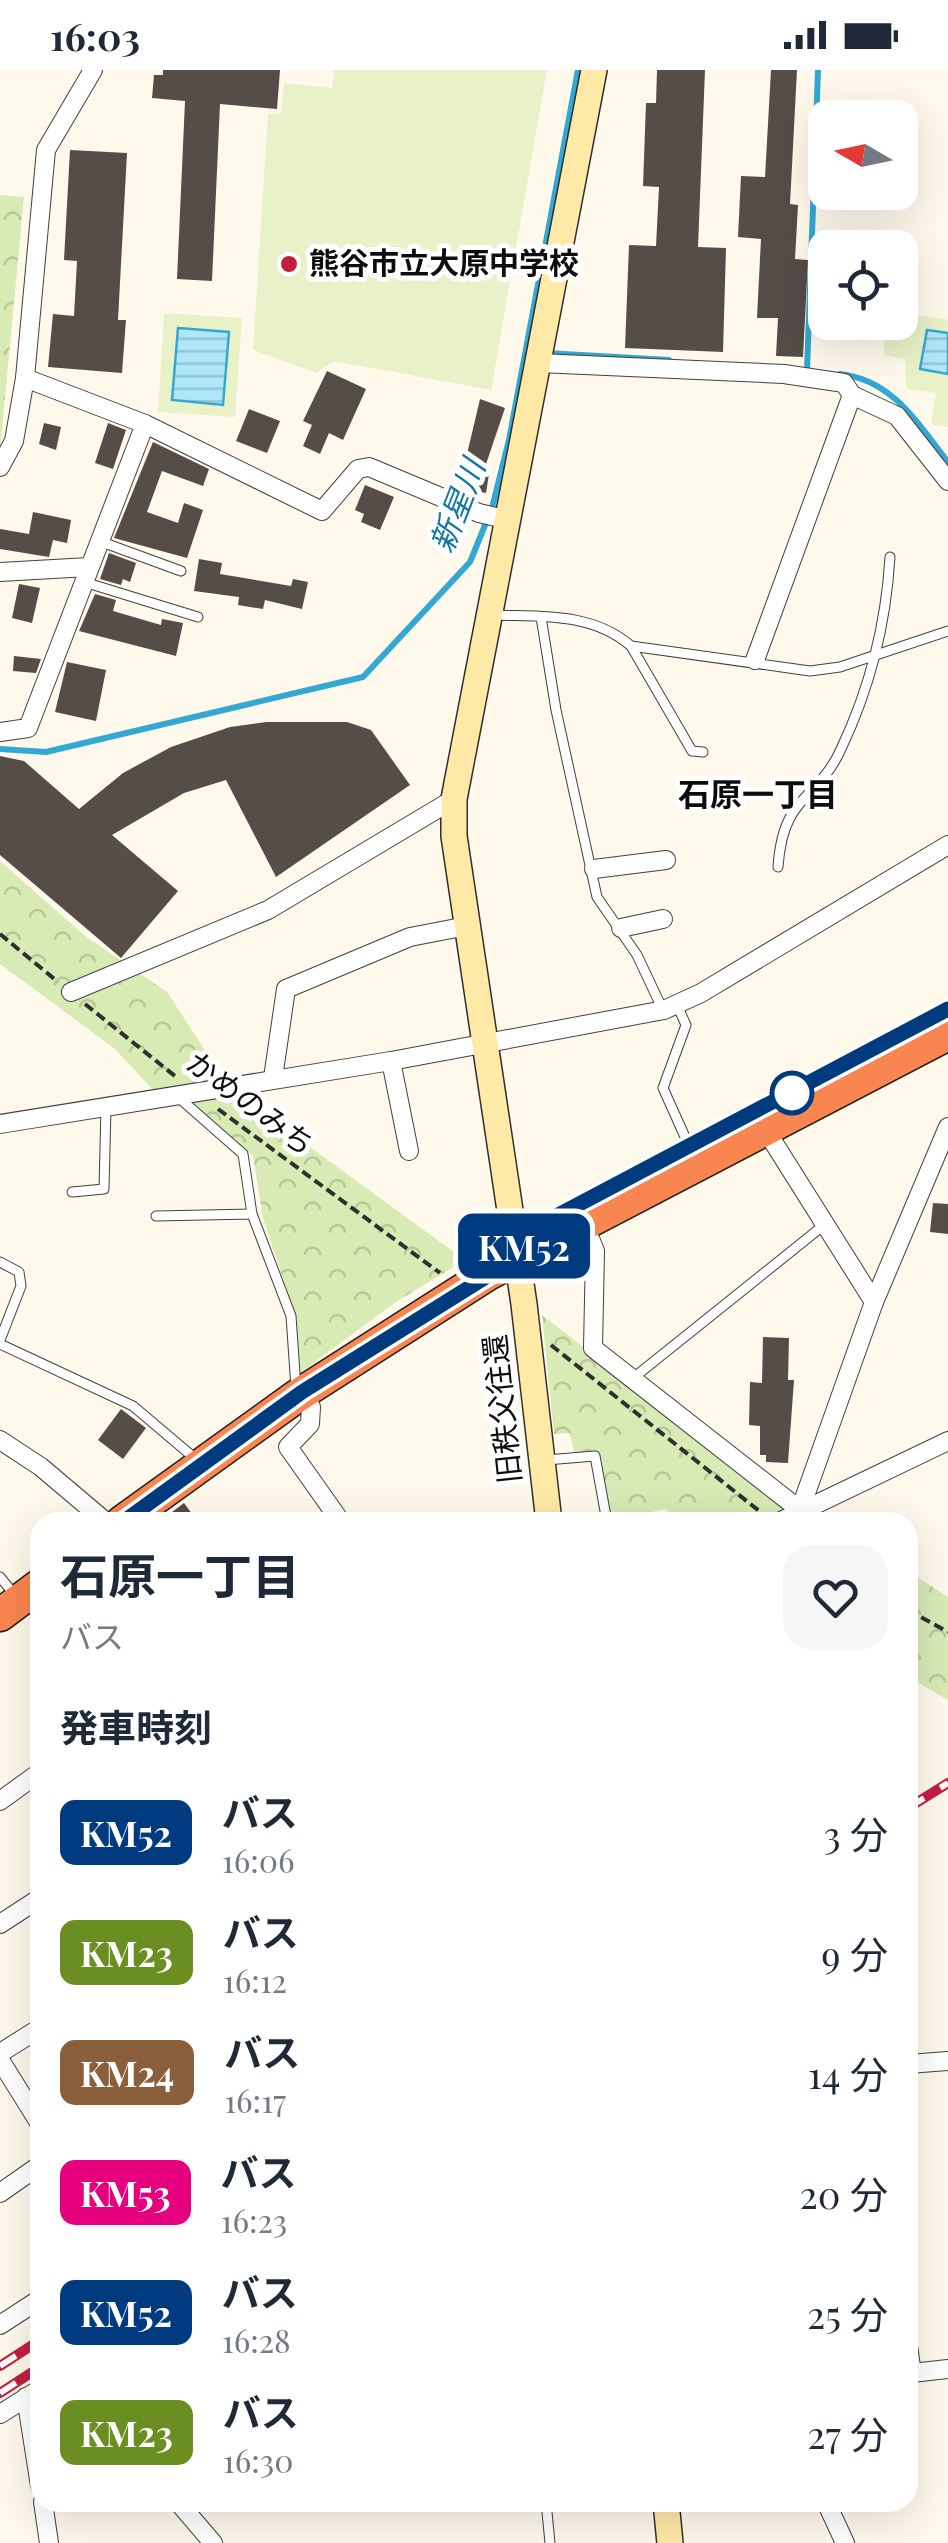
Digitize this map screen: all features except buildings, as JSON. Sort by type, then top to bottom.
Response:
[{"type":"highway","points":[[139,1512],[299,1394],[519,1273],[584,1224],[948,1009]]},
{"type":"highway","points":[[519,1273],[532,1229],[690,1148],[760,1123],[948,1034]]},
{"type":"street","points":[[0,467],[14,441],[24,378],[46,150],[93,70]]},
{"type":"street","name":"旧秩父往還","points":[[547,1512],[519,1273],[454,836],[454,799],[594,70]]},
{"type":"street","points":[[540,355],[784,374],[844,383],[852,394],[898,416],[948,481]]},
{"type":"street","points":[[24,378],[145,424],[322,512],[358,469],[369,466],[479,513],[506,519]]},
{"type":"street","points":[[756,660],[852,394]]},
{"type":"street","points":[[0,732],[28,728],[145,424]]},
{"type":"street","points":[[0,572],[86,574]]},
{"type":"street","points":[[71,992],[268,910],[454,799]]},
{"type":"street","points":[[0,1124],[391,1061],[670,1008],[948,845]]},
{"type":"street","points":[[594,869],[666,860]]},
{"type":"street","points":[[621,928],[663,919]]},
{"type":"street","points":[[273,1078],[286,989],[410,938],[466,926]]},
{"type":"street","points":[[391,1061],[408,1151]]},
{"type":"street","points":[[760,1123],[874,1302]]},
{"type":"street","points":[[800,1510],[874,1302],[948,1127]]},
{"type":"street","points":[[584,1224],[595,1252],[594,1348],[800,1510]]},
{"type":"street","points":[[299,1394],[310,1407],[310,1424],[288,1446],[334,1512]]},
{"type":"street","points":[[0,1440],[115,1512]]},
{"type":"street","points":[[796,1512],[948,1441]]},
{"type":"street","points":[[0,1802],[30,1780]]},
{"type":"street","points":[[0,1924],[30,1904]]},
{"type":"street","points":[[30,2035],[0,2056],[30,2107]]},
{"type":"street","points":[[918,2063],[948,2061]]},
{"type":"street","points":[[0,2193],[30,2173]]},
{"type":"street","points":[[0,2325],[30,2308]]},
{"type":"street","points":[[918,2372],[948,2369]]},
{"type":"street","points":[[0,2414],[30,2395]]},
{"type":"street","points":[[44,2512],[49,2543]]},
{"type":"street","points":[[187,2512],[213,2543]]},
{"type":"street","points":[[667,2512],[670,2543]]},
{"type":"street","points":[[831,2512],[846,2543]]},
{"type":"lane","points":[[99,541],[181,571]]},
{"type":"lane","points":[[778,867],[780,836],[788,816],[841,750],[878,653],[890,557]]},
{"type":"lane","points":[[86,574],[198,617]]},
{"type":"lane","points":[[490,615],[572,617],[618,636],[631,646],[692,751],[703,752]]},
{"type":"lane","points":[[541,617],[556,710],[594,869],[596,897],[621,928],[670,1008],[686,1025],[663,1088],[690,1148]]},
{"type":"lane","points":[[631,646],[756,660],[810,671],[948,631]]},
{"type":"lane","points":[[184,1092],[243,1154],[252,1214],[290,1316],[299,1394]]},
{"type":"lane","points":[[72,1192],[104,1189],[106,1106]]},
{"type":"lane","points":[[156,1216],[252,1214]]},
{"type":"lane","points":[[632,1378],[824,1226]]},
{"type":"lane","points":[[0,1262],[19,1272],[21,1286],[0,1342],[133,1406],[202,1464]]},
{"type":"lane","points":[[542,1461],[595,1456],[605,1512]]},
{"type":"lane","points":[[547,2512],[550,2543]]},
{"type":"path","name":"かめのみち","points":[[0,934],[184,1092],[448,1279]]},
{"type":"path","points":[[544,1340],[764,1512]]},
{"type":"path","points":[[918,1616],[948,1632]]},
{"type":"green space","points":[[334,70],[547,70],[491,390],[334,361],[316,373],[253,350],[268,114],[281,113],[284,83],[332,88]]},
{"type":"green space","points":[[0,195],[24,197],[0,451]]},
{"type":"green space","points":[[164,313],[242,318],[235,417],[158,412]]},
{"type":"green space","points":[[918,315],[948,320],[948,427],[931,424],[936,393],[906,389],[905,359],[884,355],[884,340],[918,340]]},
{"type":"green space","points":[[0,861],[84,935],[167,992],[223,1078],[154,1091],[115,1049],[0,964]]},
{"type":"green space","points":[[181,1093],[236,1093],[465,1260],[396,1302],[301,1372],[296,1318],[263,1218],[253,1156]]},
{"type":"green space","points":[[542,1315],[752,1477],[813,1512],[609,1512],[597,1451],[574,1453],[570,1433],[554,1434]]},
{"type":"green space","points":[[918,1578],[948,1597],[948,1700],[918,1683]]},
{"type":"water","points":[[178,328],[229,332],[223,405],[172,400]]},
{"type":"water","points":[[927,330],[948,333],[948,374],[920,369]]},
{"type":"waterway","name":"新星川","points":[[0,749],[46,752],[363,677],[470,562],[492,508],[509,440],[578,70]]},
{"type":"waterway","points":[[807,371],[818,70]]},
{"type":"waterway","points":[[546,353],[669,360]]},
{"type":"waterway","points":[[840,374],[859,378],[889,394],[948,462]]},
{"type":"railway","points":[[918,1802],[948,1783]]},
{"type":"railway","points":[[0,2366],[30,2346]]},
{"type":"railway","points":[[0,2393],[30,2374]]},
{"type":"bus line","name":"KM52","points":[[136,1512],[302,1392],[518,1257],[532,1229],[948,1009]]},
{"type":"place","name":"熊谷市立大原中学校","points":[[289,264]]},
{"type":"district","name":"石原一丁目","points":[[758,795]]}]
